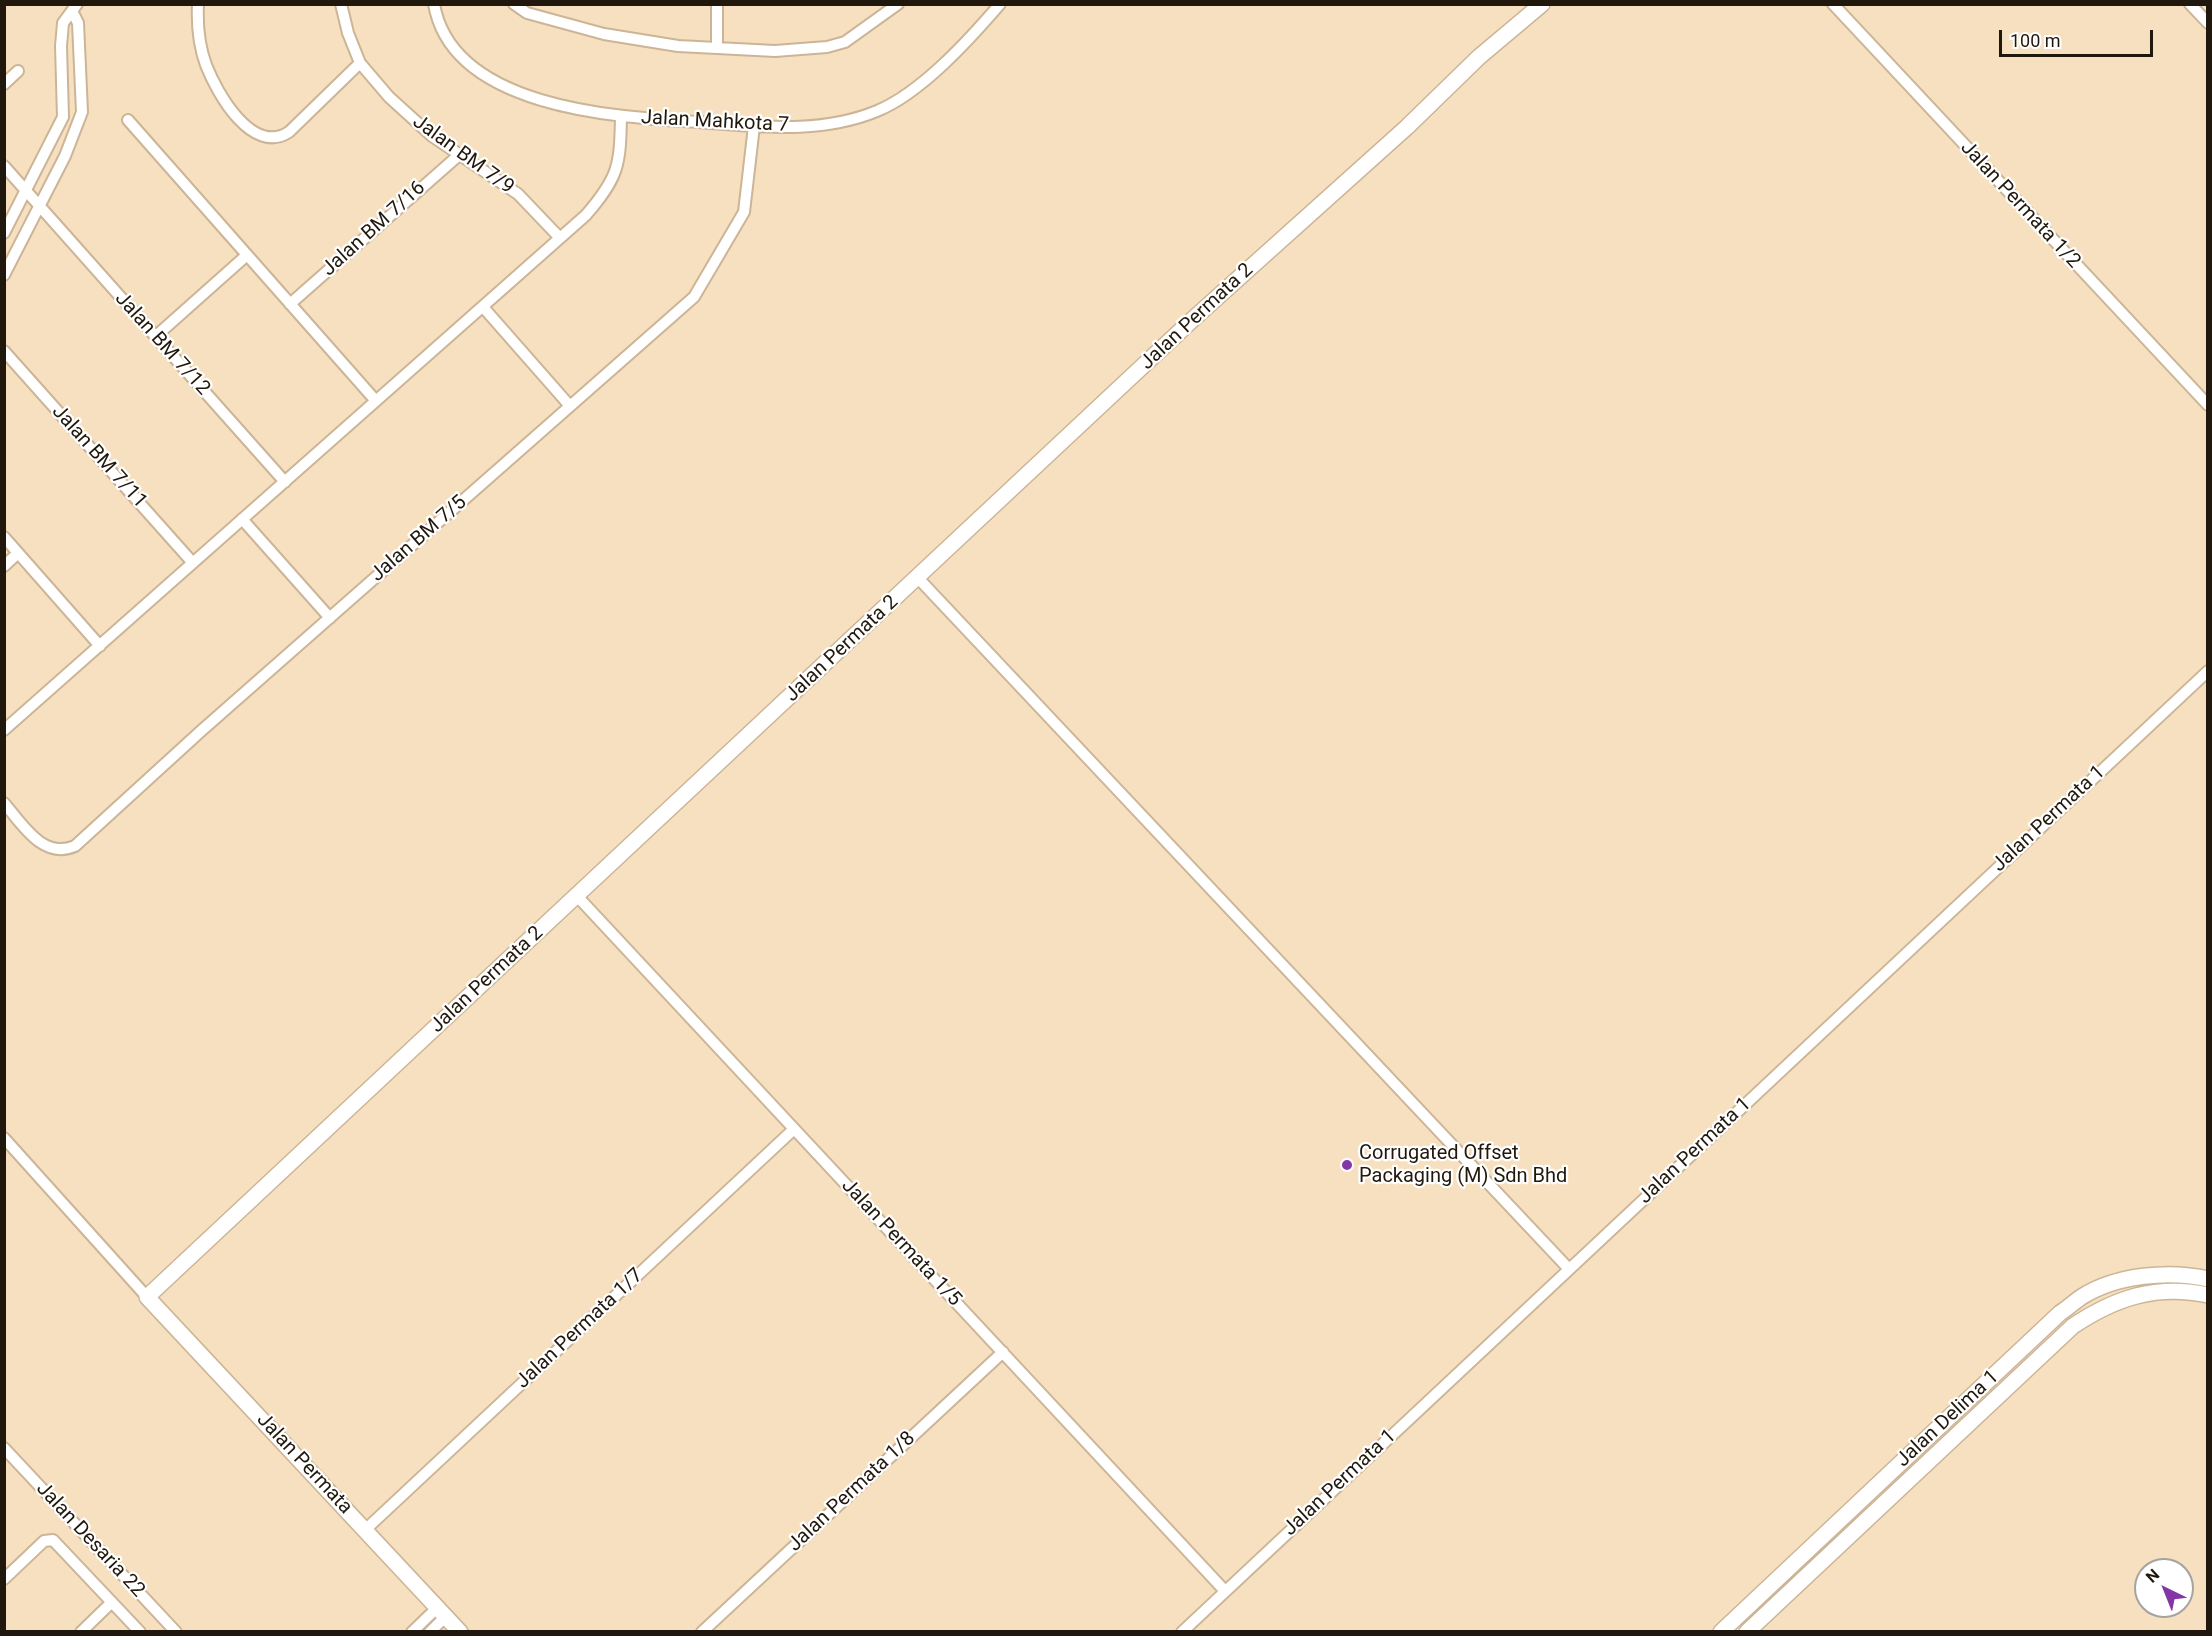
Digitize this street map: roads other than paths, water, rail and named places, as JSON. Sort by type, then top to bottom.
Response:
[{"type":"street","points":[[198,4],[200,36],[206,64],[236,117],[259,135],[269,139],[280,138],[289,132],[360,63]]},
{"type":"street","name":"Jalan BM 7/9","points":[[341,4],[348,33],[360,63],[410,117],[432,136],[518,194],[560,238]]},
{"type":"street","name":"Jalan Mahkota 7","points":[[434,4],[436,17],[443,33],[456,52],[477,71],[534,99],[554,105],[621,117],[754,126],[816,127],[852,120],[879,110],[905,94],[932,74],[1000,4]]},
{"type":"street","points":[[514,4],[527,13],[604,34],[678,46],[775,51],[827,47],[845,42],[898,4]]},
{"type":"street","points":[[717,4],[717,48]]},
{"type":"street","name":"Jalan Permata 2","points":[[147,1297],[1192,320],[1407,127],[1479,57],[1542,4]]},
{"type":"street","name":"Jalan Permata 1/2","points":[[1833,4],[2208,405]]},
{"type":"street","points":[[2190,4],[2208,23]]},
{"type":"street","points":[[4,233],[63,117],[61,46],[63,23],[74,8]]},
{"type":"street","points":[[4,275],[64,156],[82,109],[78,23],[74,8]]},
{"type":"street","points":[[4,84],[18,71]]},
{"type":"street","points":[[4,730],[586,215],[601,198],[613,179],[620,158],[621,117]]},
{"type":"street","points":[[128,120],[376,401]]},
{"type":"street","name":"Jalan BM 7/5","points":[[4,803],[38,842],[62,849],[75,846],[694,297],[744,212],[754,126]]},
{"type":"street","name":"Jalan BM 7/16","points":[[290,304],[459,155]]},
{"type":"street","name":"Jalan BM 7/12","points":[[4,166],[285,482]]},
{"type":"street","points":[[156,336],[247,255]]},
{"type":"street","points":[[483,307],[570,406]]},
{"type":"street","name":"Jalan BM 7/11","points":[[4,351],[193,563]]},
{"type":"street","points":[[243,519],[330,618]]},
{"type":"street","points":[[4,537],[100,646]]},
{"type":"street","points":[[4,566],[18,553]]},
{"type":"street","points":[[918,578],[1569,1269]]},
{"type":"street","name":"Jalan Permata 1","points":[[1182,1632],[2208,671]]},
{"type":"street","name":"Jalan Permata 1/5","points":[[577,896],[1225,1590]]},
{"type":"street","name":"Jalan Permata 1/7","points":[[365,1530],[794,1129]]},
{"type":"street","points":[[4,1138],[147,1297]]},
{"type":"street","name":"Jalan Delima 1","points":[[1721,1632],[2060,1313],[2083,1295],[2122,1281],[2156,1275],[2194,1276],[2208,1279]]},
{"type":"street","name":"Jalan Delima 1","points":[[1747,1632],[2073,1326],[2098,1310],[2130,1296],[2154,1291],[2208,1295]]},
{"type":"street","name":"Jalan Permata","points":[[147,1297],[460,1632]]},
{"type":"street","name":"Jalan Permata 1/8","points":[[702,1632],[1003,1352]]},
{"type":"street","name":"Jalan Desaria 22","points":[[4,1448],[176,1632]]},
{"type":"street","points":[[4,1579],[44,1541],[50,1539],[140,1632]]},
{"type":"street","points":[[81,1632],[112,1602]]},
{"type":"street","points":[[412,1632],[442,1612]]},
{"type":"street","points":[[430,1632],[442,1612]]},
{"type":"place","name":"Corrugated Offset Packaging (M) Sdn Bhd","points":[[1347,1165]]}]
